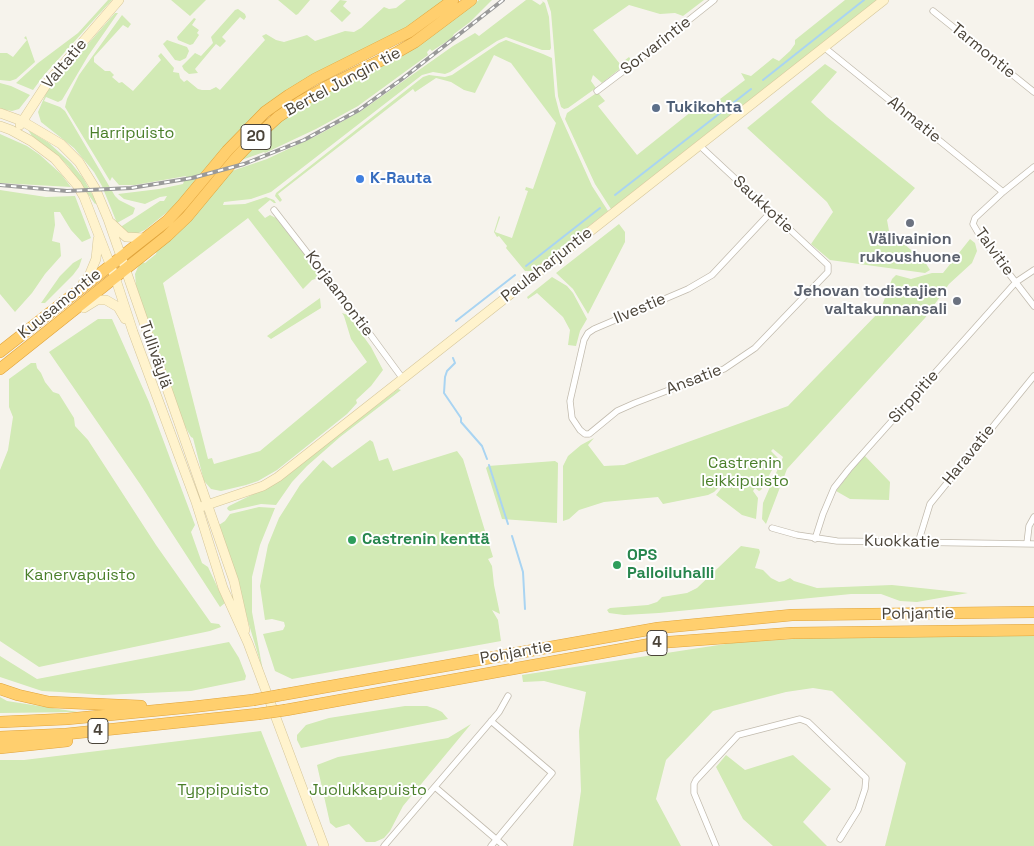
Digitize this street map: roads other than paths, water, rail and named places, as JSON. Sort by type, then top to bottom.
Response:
[{"type":"highway","name":"Bertel Jungin tie","points":[[121,256],[174,214],[227,151],[265,112],[315,79],[409,32],[453,0]]},
{"type":"highway","name":"Bertel Jungin tie","points":[[115,277],[167,236],[187,217],[236,158],[278,117],[326,87],[415,42],[472,0]]},
{"type":"highway","name":"Kuusamontie","points":[[0,352],[121,256]]},
{"type":"highway","name":"Kuusamontie","points":[[0,369],[115,277]]},
{"type":"highway","name":"Pohjantie","points":[[0,722],[67,719],[192,708],[253,700],[658,628],[792,615],[1034,612]]},
{"type":"highway","name":"Pohjantie","points":[[0,737],[66,734],[258,714],[656,644],[792,633],[1034,630]]},
{"type":"highway","points":[[0,689],[49,702],[192,708]]},
{"type":"highway","points":[[0,748],[67,741],[195,722]]},
{"type":"main road","name":"Valtatie","points":[[16,132],[48,82],[119,0]]},
{"type":"main road","name":"Paulaharjuntie","points":[[198,508],[256,488],[278,476],[884,0]]},
{"type":"main road","name":"Tulliväylä","points":[[0,113],[42,131],[71,152],[89,176],[108,219],[208,504],[234,581],[242,609],[248,643]]},
{"type":"main road","name":"Tulliväylä","points":[[0,126],[16,132],[45,150],[65,169],[84,197],[115,277],[133,332],[198,508],[223,588],[248,643],[324,846]]},
{"type":"main road","points":[[108,219],[126,237],[146,238]]},
{"type":"main road","points":[[76,292],[89,276],[94,264],[98,253],[98,234]]},
{"type":"main road","points":[[36,340],[62,325],[97,300],[106,300],[118,307],[133,332]]},
{"type":"street","name":"Sorvarintie","points":[[596,90],[650,52],[714,0]]},
{"type":"street","name":"Tarmontie","points":[[933,11],[1034,92]]},
{"type":"street","name":"Ahmatie","points":[[825,48],[1003,192]]},
{"type":"street","name":"Saukkotie","points":[[699,145],[828,265]]},
{"type":"street","points":[[1003,192],[1034,168]]},
{"type":"street","name":"Talvitie","points":[[1003,192],[975,218],[973,222],[974,227],[1034,306]]},
{"type":"street","name":"Korjaamontie","points":[[274,210],[364,326],[402,379]]},
{"type":"street","name":"Ilvestie","points":[[585,434],[572,418],[570,401],[584,340],[588,333],[688,289],[712,275],[771,212]]},
{"type":"street","name":"Ansatie","points":[[585,434],[589,434],[617,411],[724,369],[755,348],[828,272],[828,265]]},
{"type":"street","name":"Sirppitie","points":[[816,539],[823,514],[834,488],[844,475],[1016,282],[1034,270]]},
{"type":"street","name":"Haravatie","points":[[918,543],[930,504],[1034,376]]},
{"type":"street","points":[[1031,544],[1029,526],[1034,517]]},
{"type":"street","name":"Kuokkatie","points":[[772,528],[837,542],[1031,544]]},
{"type":"street","points":[[384,846],[491,721],[508,696]]},
{"type":"street","points":[[716,846],[694,793],[696,780],[738,736],[800,719],[808,722],[866,778],[866,789],[858,810],[840,839]]},
{"type":"street","points":[[491,721],[552,773],[491,846]]},
{"type":"street","points":[[435,787],[504,846]]},
{"type":"waterway","points":[[763,80],[864,0]]},
{"type":"waterway","points":[[615,195],[751,89]]},
{"type":"waterway","points":[[526,266],[600,208]]},
{"type":"waterway","points":[[456,321],[515,275]]},
{"type":"waterway","points":[[453,358],[455,363],[447,371],[444,393],[461,418],[461,422],[482,446],[487,459]]},
{"type":"waterway","points":[[489,465],[508,524]]},
{"type":"waterway","points":[[512,536],[523,572],[525,609]]},
{"type":"railway","points":[[0,185],[67,191],[131,188],[192,178],[244,164],[304,140],[359,110],[503,0]]},
{"type":"place","name":"Tukikohta","points":[[656,108]]},
{"type":"place","name":"K-Rauta","points":[[360,179]]},
{"type":"place","name":"Välivainion rukoushuone","points":[[910,223]]},
{"type":"place","name":"Jehovan todistajien valtakunnansali","points":[[957,301]]},
{"type":"place","name":"Castrenin kenttä","points":[[352,540]]},
{"type":"place","name":"OPS Palloiluhalli","points":[[617,565]]},
{"type":"park label","name":"Harripuisto","points":[[132,134]]},
{"type":"park label","name":"Castrenin leikkipuisto","points":[[745,473]]},
{"type":"park label","name":"Kanervapuisto","points":[[80,576]]},
{"type":"park label","name":"Typpipuisto","points":[[223,791]]},
{"type":"park label","name":"Juolukkapuisto","points":[[368,791]]}]
